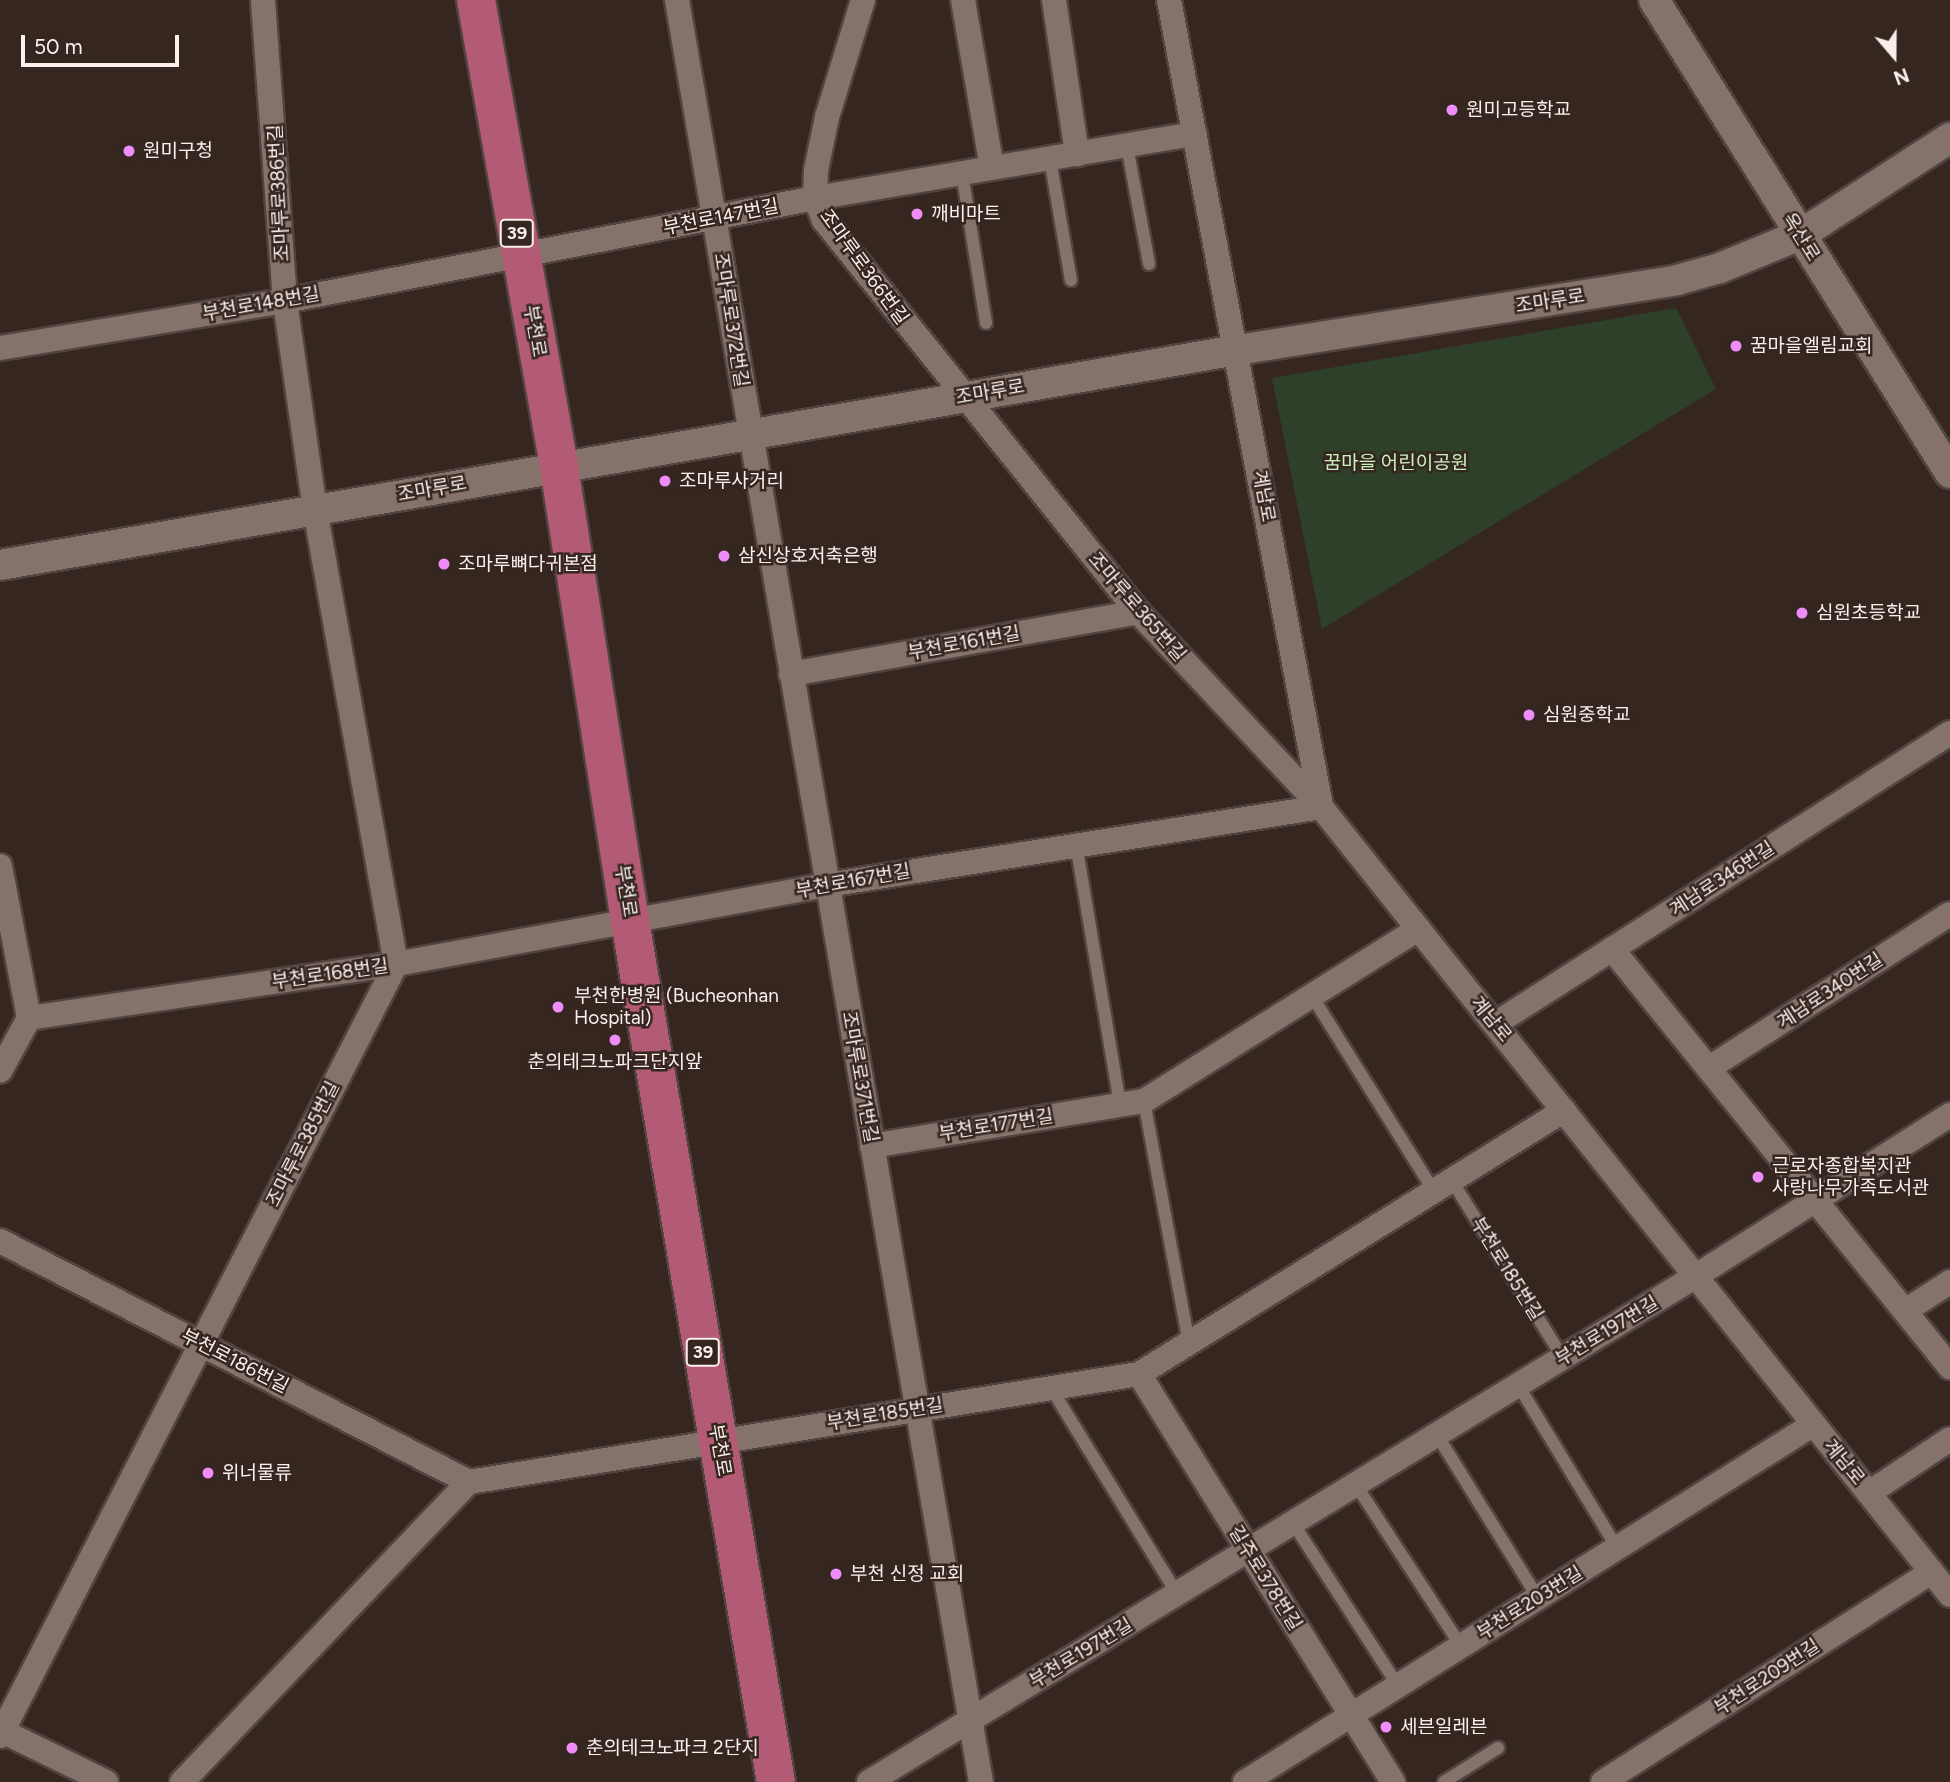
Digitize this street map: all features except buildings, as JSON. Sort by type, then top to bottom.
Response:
[{"type":"main road","name":"부천로","points":[[476,0],[559,467],[630,921],[776,1782]]},
{"type":"street","name":"조마루로386번길","points":[[263,0],[285,300],[315,510]]},
{"type":"street","name":"조마루로372번길","points":[[677,0],[750,434]]},
{"type":"street","name":"조마루로366번길","points":[[863,0],[827,117],[816,170],[816,198],[824,220],[963,397]]},
{"type":"street","points":[[963,0],[992,169]]},
{"type":"street","points":[[1054,0],[1077,154]]},
{"type":"street","name":"계남로","points":[[1169,0],[1321,807],[1944,1585]]},
{"type":"street","name":"옥산로","points":[[1654,0],[1950,473]]},
{"type":"street","name":"부천로147번길","points":[[522,256],[816,198],[1195,134]]},
{"type":"street","name":"조마루로","points":[[0,565],[1237,350],[1676,280],[1720,268],[1800,235],[1950,138]]},
{"type":"street","name":"부천로148번길","points":[[0,348],[285,300],[522,256]]},
{"type":"street","name":"조마루로365번길","points":[[963,397],[1138,612],[1321,807]]},
{"type":"street","name":"조마루로371번길","points":[[750,434],[981,1782]]},
{"type":"street","points":[[315,510],[396,964]]},
{"type":"street","name":"부천로161번길","points":[[791,674],[1138,612]]},
{"type":"street","name":"계남로346번길","points":[[1494,1024],[1950,733]]},
{"type":"street","name":"부천로167번길","points":[[630,921],[827,885],[1321,807]]},
{"type":"street","points":[[0,866],[29,1018],[0,1071]]},
{"type":"street","name":"계남로340번길","points":[[1709,1069],[1950,914]]},
{"type":"street","name":"부천로168번길","points":[[29,1018],[396,964],[630,921]]},
{"type":"street","name":"부천로177번길","points":[[872,1146],[1132,1103],[1419,929]]},
{"type":"street","points":[[1612,949],[1950,1367]]},
{"type":"street","name":"조마루로385번길","points":[[1,1733],[396,964]]},
{"type":"street","name":"부천로185번길","points":[[719,1440],[1139,1374],[1564,1111]]},
{"type":"street","name":"부천로197번길","points":[[869,1782],[1696,1276],[1950,1115]]},
{"type":"street","name":"부천로186번길","points":[[0,1241],[469,1482]]},
{"type":"street","points":[[1905,1311],[1950,1282]]},
{"type":"street","name":"길주로378번길","points":[[1139,1374],[1393,1782]]},
{"type":"street","name":"부천로203번길","points":[[1245,1782],[1814,1424]]},
{"type":"street","points":[[1869,1493],[1950,1439]]},
{"type":"street","points":[[182,1782],[469,1482],[719,1440]]},
{"type":"street","name":"부천로209번길","points":[[1603,1782],[1944,1585]]},
{"type":"street","points":[[1,1733],[106,1782]]},
{"type":"lane","points":[[1127,145],[1149,264]]},
{"type":"lane","points":[[1050,159],[1071,280]]},
{"type":"lane","points":[[962,173],[986,323]]},
{"type":"lane","points":[[1076,844],[1099,985],[1132,1103],[1189,1343]]},
{"type":"lane","points":[[1312,996],[1443,1186]]},
{"type":"lane","name":"부천로185번길","points":[[1443,1186],[1563,1357]]},
{"type":"lane","points":[[1518,1385],[1617,1548]]},
{"type":"lane","points":[[1051,1388],[1177,1594]]},
{"type":"lane","points":[[1437,1435],[1538,1598]]},
{"type":"lane","points":[[1356,1485],[1461,1646]]},
{"type":"lane","points":[[1293,1523],[1398,1686]]},
{"type":"lane","points":[[1444,1782],[1497,1748]]},
{"type":"green space","name":"꿈마을 어린이공원","points":[[1676,308],[1716,389],[1322,629],[1272,378]]},
{"type":"place","name":"원미고등학교","points":[[1452,110]]},
{"type":"place","name":"원미구청","points":[[129,151]]},
{"type":"place","name":"깨비마트","points":[[917,214]]},
{"type":"place","name":"꿈마을엘림교회","points":[[1736,346]]},
{"type":"place","name":"조마루사거리","points":[[665,481]]},
{"type":"place","name":"삼신상호저축은행","points":[[724,556]]},
{"type":"place","name":"조마루뼈다귀본점","points":[[444,564]]},
{"type":"place","name":"심원초등학교","points":[[1802,613]]},
{"type":"place","name":"심원중학교","points":[[1529,715]]},
{"type":"place","name":"부천한병원 (Bucheonhan Hospital)","points":[[558,1007]]},
{"type":"place","name":"춘의테크노파크단지앞","points":[[615,1040]]},
{"type":"place","name":"근로자종합복지관 사랑나무가족도서관","points":[[1758,1177]]},
{"type":"place","name":"위너물류","points":[[208,1473]]},
{"type":"place","name":"부천 신정 교회","points":[[836,1574]]},
{"type":"place","name":"세븐일레븐","points":[[1386,1727]]},
{"type":"place","name":"춘의테크노파크 2단지","points":[[572,1748]]}]
